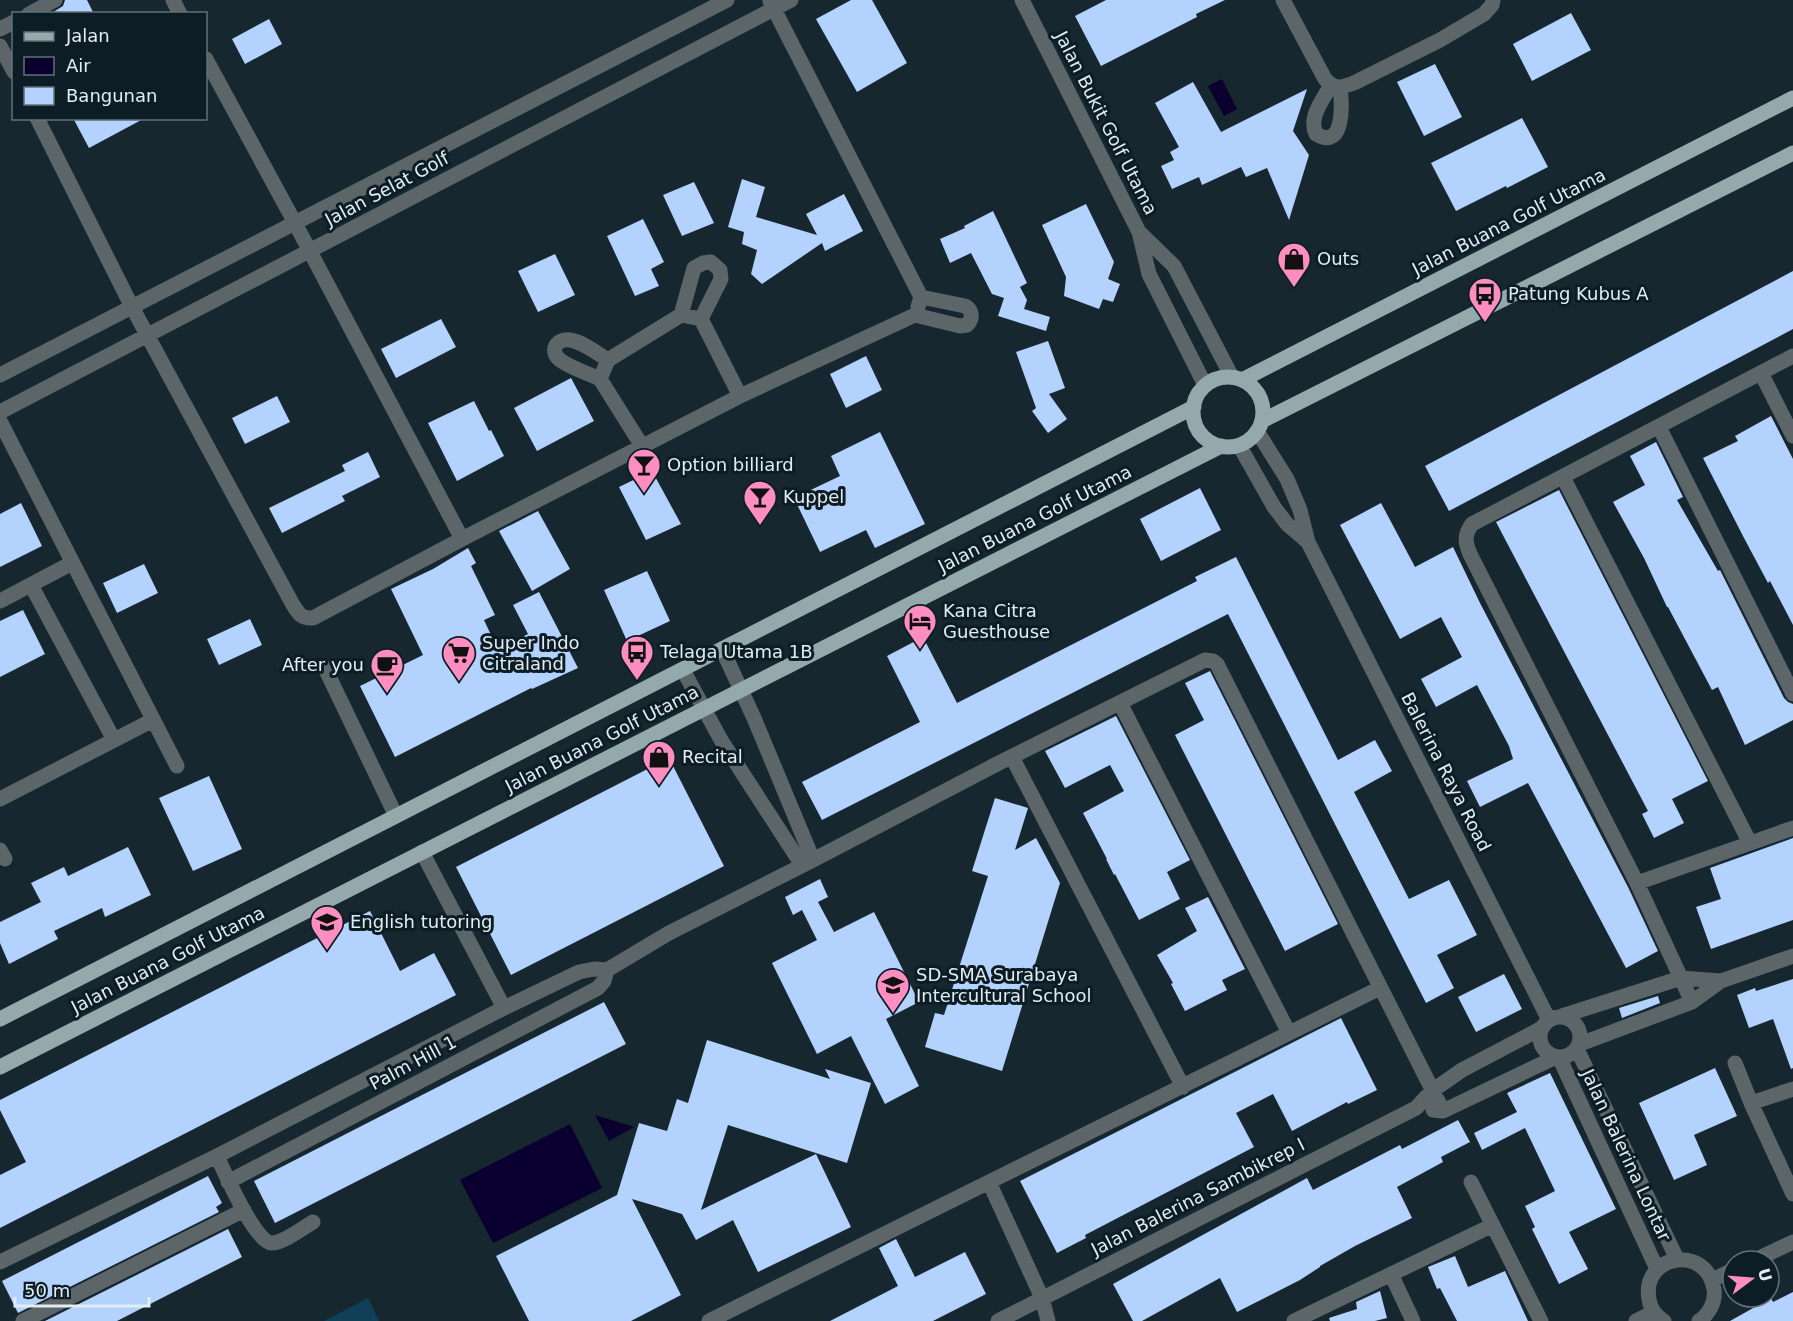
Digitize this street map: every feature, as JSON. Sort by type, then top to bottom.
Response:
[{"type":"main road","name":"Jalan Buana Golf Utama","points":[[1237,378],[1793,99]]},
{"type":"main road","points":[[1260,426],[1262,401],[1251,385],[1237,378],[1223,377],[1213,380],[1205,385],[1197,395],[1194,417],[1203,436],[1221,446],[1239,445],[1249,440],[1260,426],[1793,153]]},
{"type":"main road","name":"Jalan Buana Golf Utama","points":[[0,1019],[1194,407]]},
{"type":"main road","name":"Jalan Buana Golf Utama","points":[[0,1067],[1221,446]]},
{"type":"street","points":[[33,12],[55,0]]},
{"type":"street","name":"Jalan Selat Golf","points":[[0,375],[727,0]]},
{"type":"street","name":"Jalan Selat Golf","points":[[0,412],[310,251],[772,4],[792,0]]},
{"type":"street","name":"Jalan Bukit Golf Utama","points":[[1022,0],[1139,232],[1149,273],[1205,385]]},
{"type":"street","points":[[1283,0],[1318,67],[1336,87],[1354,83],[1440,40],[1484,14],[1492,5],[1493,0]]},
{"type":"street","points":[[772,4],[921,297],[915,315]]},
{"type":"street","points":[[0,46],[12,68]]},
{"type":"street","points":[[207,61],[462,539]]},
{"type":"street","points":[[38,120],[147,336],[300,616],[306,619],[314,618],[740,396],[915,315],[960,326],[967,326],[970,322],[971,313],[966,306],[921,297]]},
{"type":"street","name":"Jalan Bukit Golf Utama","points":[[1139,232],[1174,266],[1237,378]]},
{"type":"street","points":[[600,379],[608,360],[681,315],[694,268],[711,262],[720,270],[721,279],[701,319]]},
{"type":"street","points":[[681,315],[701,319]]},
{"type":"street","points":[[701,319],[740,396]]},
{"type":"street","points":[[608,360],[571,340],[557,342],[554,348],[555,354],[561,361],[600,379],[642,446]]},
{"type":"street","points":[[1692,1002],[1637,883],[1465,542],[1467,532],[1472,525],[1793,356]]},
{"type":"street","points":[[1761,373],[1793,436]]},
{"type":"street","points":[[0,421],[177,766]]},
{"type":"street","name":"Balerina Raya Road","points":[[1260,426],[1300,510],[1308,542],[1551,1021]]},
{"type":"street","points":[[1659,427],[1793,694]]},
{"type":"street","name":"Balerina Raya Road","points":[[1239,445],[1274,507],[1287,524],[1308,542]]},
{"type":"street","points":[[1563,477],[1750,843]]},
{"type":"street","points":[[0,601],[72,563]]},
{"type":"street","points":[[31,585],[114,740]]},
{"type":"street","points":[[722,649],[742,690],[808,862]]},
{"type":"street","name":"Palm Hill 1","points":[[0,1262],[217,1156],[504,1008],[579,972],[594,969],[607,970],[669,933],[1205,660],[1217,664],[1380,988]]},
{"type":"street","points":[[324,666],[396,816]]},
{"type":"street","points":[[683,670],[721,740],[808,862]]},
{"type":"street","points":[[1120,703],[1289,1033]]},
{"type":"street","points":[[0,800],[153,720]]},
{"type":"street","points":[[1012,757],[1183,1088]]},
{"type":"street","points":[[1637,883],[1793,828]]},
{"type":"street","points":[[422,852],[504,1008]]},
{"type":"street","name":"Jalan Balerina Sambikrep I","points":[[1579,1046],[1692,1002],[1721,981],[1793,956]]},
{"type":"street","name":"Palm Hill 1","points":[[228,1182],[598,988],[604,981],[607,970]]},
{"type":"street","name":"Jalan Balerina Sambikrep I","points":[[998,1321],[1416,1108],[1432,1091],[1462,1070],[1551,1021],[1681,978],[1721,981]]},
{"type":"street","points":[[709,1321],[1183,1088],[1380,988],[1443,1111]]},
{"type":"street","points":[[1416,1108],[1443,1111],[1558,1057],[1569,1055],[1579,1046],[1581,1036],[1575,1022],[1569,1018],[1551,1021],[1540,1035],[1544,1049],[1558,1057]]},
{"type":"street","name":"Jalan Balerina Lontar","points":[[1579,1046],[1677,1259]]},
{"type":"street","name":"Jalan Balerina Lontar","points":[[1558,1057],[1657,1269]]},
{"type":"street","points":[[1734,1063],[1793,1194]]},
{"type":"street","points":[[1751,1103],[1793,1089]]},
{"type":"street","points":[[217,1156],[228,1182],[253,1227],[266,1242],[272,1244],[279,1242],[313,1222]]},
{"type":"street","points":[[989,1182],[1042,1298],[1048,1321]]},
{"type":"street","points":[[1471,1182],[1541,1321]]},
{"type":"street","points":[[23,1321],[244,1210]]},
{"type":"street","points":[[1294,1321],[1493,1225]]},
{"type":"street","points":[[1778,1249],[1793,1242]]},
{"type":"street","points":[[1636,1321],[1659,1317],[1649,1302],[1648,1290],[1651,1279],[1657,1269],[1677,1259],[1688,1259],[1698,1263],[1712,1280],[1715,1294],[1711,1308],[1701,1320]]},
{"type":"street","points":[[1391,1274],[1413,1321]]},
{"type":"street","points":[[1712,1280],[1721,1276]]},
{"type":"shaded area","points":[[368,1298],[379,1321],[324,1321]]},
{"type":"water","points":[[1222,79],[1237,109],[1224,116],[1208,86]]},
{"type":"water","points":[[595,1115],[634,1127],[609,1141]]},
{"type":"water","points":[[570,1124],[602,1188],[493,1243],[460,1180]]},
{"type":"building","points":[[65,0],[87,0],[93,12],[53,12],[63,6]]},
{"type":"building","points":[[851,0],[872,0],[907,63],[857,92],[816,19]]},
{"type":"building","points":[[1106,0],[1225,0],[1196,14],[1197,17],[1101,66],[1075,16]]},
{"type":"building","points":[[1571,13],[1591,50],[1532,81],[1513,44]]},
{"type":"building","points":[[269,19],[282,44],[245,64],[232,39]]},
{"type":"building","points":[[1435,64],[1462,117],[1424,136],[1397,82]]},
{"type":"building","points":[[1193,82],[1221,132],[1307,89],[1293,131],[1309,155],[1289,220],[1267,168],[1246,177],[1241,167],[1202,185],[1199,177],[1172,189],[1161,166],[1174,160],[1170,152],[1179,147],[1155,103]]},
{"type":"building","points":[[1522,118],[1548,167],[1456,211],[1431,163]]},
{"type":"building","points":[[74,120],[141,120],[89,148]]},
{"type":"building","points":[[742,179],[765,187],[756,217],[817,235],[806,214],[844,194],[863,231],[825,251],[822,243],[762,284],[751,274],[757,250],[742,244],[744,232],[728,227]]},
{"type":"building","points":[[694,182],[714,223],[682,236],[663,195]]},
{"type":"building","points":[[1086,204],[1114,262],[1108,279],[1120,284],[1113,302],[1103,299],[1099,309],[1064,296],[1066,277],[1042,225]]},
{"type":"building","points":[[993,211],[1027,283],[1020,287],[1027,300],[1024,309],[1050,317],[1046,331],[998,316],[1004,298],[992,294],[971,253],[950,263],[940,239],[965,228],[964,226]]},
{"type":"building","points":[[643,219],[664,262],[651,269],[659,286],[635,296],[607,236]]},
{"type":"building","points":[[555,254],[575,295],[538,312],[518,271]]},
{"type":"building","points":[[1793,271],[1793,329],[1449,511],[1425,466]]},
{"type":"building","points":[[441,319],[456,347],[396,378],[381,349]]},
{"type":"building","points":[[1048,341],[1065,388],[1049,394],[1067,419],[1048,433],[1032,411],[1036,408],[1016,352]]},
{"type":"building","points":[[866,356],[882,390],[846,408],[830,374]]},
{"type":"building","points":[[571,378],[594,421],[537,451],[514,408]]},
{"type":"building","points":[[277,396],[290,422],[245,444],[232,418]]},
{"type":"building","points":[[474,401],[504,456],[457,481],[428,423]]},
{"type":"building","points":[[1771,416],[1793,459],[1793,625],[1770,581],[1768,583],[1703,458],[1738,441],[1735,436]]},
{"type":"building","points":[[880,432],[925,524],[875,548],[866,530],[820,552],[794,498],[840,476],[831,456]]},
{"type":"building","points":[[1656,442],[1683,497],[1677,500],[1718,571],[1720,570],[1784,698],[1793,704],[1793,720],[1745,745],[1718,687],[1712,690],[1613,502],[1645,485],[1630,456]]},
{"type":"building","points":[[368,452],[380,477],[342,496],[345,501],[282,533],[269,508],[345,471],[342,465]]},
{"type":"building","points":[[652,471],[681,524],[646,540],[619,487]]},
{"type":"building","points":[[1200,488],[1221,530],[1161,561],[1140,519]]},
{"type":"building","points":[[1559,490],[1708,781],[1672,799],[1684,823],[1654,838],[1642,814],[1648,811],[1496,522]]},
{"type":"building","points":[[21,503],[42,546],[0,567],[0,514]]},
{"type":"building","points":[[1381,503],[1415,567],[1453,547],[1628,887],[1658,951],[1626,968],[1528,783],[1480,807],[1467,781],[1513,759],[1509,746],[1477,685],[1436,707],[1421,679],[1462,657],[1441,617],[1400,639],[1340,525]]},
{"type":"building","points":[[538,511],[570,569],[532,591],[499,531]]},
{"type":"building","points":[[468,548],[476,563],[471,566],[495,615],[484,620],[498,650],[528,634],[513,605],[539,592],[578,668],[531,688],[395,757],[360,686],[423,655],[391,589],[433,569]]},
{"type":"building","points":[[1236,557],[1338,760],[1375,740],[1392,771],[1354,792],[1409,899],[1449,880],[1477,935],[1437,955],[1454,988],[1426,1003],[1228,614],[822,820],[802,782],[920,722],[887,656],[923,637],[957,703],[1197,581],[1195,577]]},
{"type":"building","points":[[144,564],[158,593],[117,613],[103,583]]},
{"type":"building","points":[[647,571],[670,621],[627,641],[604,590]]},
{"type":"building","points":[[23,610],[45,654],[0,677],[0,621]]},
{"type":"building","points":[[250,619],[262,645],[219,665],[207,639]]},
{"type":"building","points":[[1210,671],[1338,924],[1285,951],[1175,735],[1204,720],[1185,683]]},
{"type":"building","points":[[1116,716],[1190,860],[1167,872],[1180,899],[1139,920],[1083,813],[1124,791],[1110,765],[1065,788],[1045,751]]},
{"type":"building","points":[[669,758],[724,866],[511,975],[456,867]]},
{"type":"building","points":[[209,776],[242,849],[193,871],[159,798]]},
{"type":"building","points":[[995,798],[1028,808],[1015,850],[1036,838],[1060,883],[1002,1071],[925,1047],[935,1013],[944,1015],[988,876],[972,871]]},
{"type":"building","points":[[1793,838],[1793,920],[1711,949],[1696,907],[1721,899],[1710,868]]},
{"type":"building","points":[[128,847],[151,895],[105,917],[102,908],[54,931],[58,939],[9,964],[0,943],[0,922],[41,902],[31,883],[64,867],[68,876]]},
{"type":"building","points":[[820,879],[828,897],[818,902],[834,932],[874,912],[919,1002],[886,1019],[919,1086],[885,1104],[851,1036],[817,1054],[772,963],[817,940],[802,910],[793,915],[785,897]]},
{"type":"building","points":[[1208,897],[1245,969],[1222,980],[1227,990],[1185,1011],[1157,955],[1197,931],[1185,908]]},
{"type":"building","points":[[370,911],[400,971],[434,953],[456,995],[0,1228],[0,1175],[26,1162],[0,1110],[0,1100]]},
{"type":"building","points":[[1504,974],[1522,1009],[1476,1032],[1458,997]]},
{"type":"building","points":[[1793,979],[1793,1068],[1791,1069],[1773,1019],[1749,1028],[1737,995]]},
{"type":"building","points":[[1658,996],[1660,1003],[1622,1018],[1619,1008]]},
{"type":"building","points":[[604,1002],[626,1044],[275,1223],[254,1181]]},
{"type":"building","points":[[1341,1018],[1377,1090],[1348,1104],[1347,1102],[1292,1131],[1273,1094],[1236,1113],[1254,1147],[1085,1235],[1086,1238],[1057,1253],[1020,1181]]},
{"type":"building","points":[[707,1040],[830,1079],[825,1069],[871,1083],[847,1163],[728,1125],[701,1210],[816,1154],[851,1227],[758,1272],[733,1220],[696,1240],[682,1214],[632,1199],[681,1295],[631,1321],[529,1321],[496,1256],[617,1195],[639,1123],[667,1131],[677,1099],[688,1103]]},
{"type":"building","points":[[1715,1068],[1737,1116],[1694,1135],[1707,1165],[1674,1180],[1639,1103]]},
{"type":"building","points":[[1550,1073],[1616,1209],[1569,1232],[1588,1269],[1559,1284],[1532,1229],[1535,1227],[1525,1206],[1555,1191],[1525,1128],[1482,1150],[1474,1133],[1517,1112],[1507,1093]]},
{"type":"building","points":[[1458,1120],[1470,1142],[1441,1157],[1443,1162],[1397,1187],[1412,1218],[1355,1246],[1300,1280],[1237,1312],[1220,1278],[1142,1321],[1133,1321],[1113,1284],[1307,1178],[1313,1190],[1400,1145],[1402,1149]]},
{"type":"building","points":[[208,1176],[222,1203],[216,1207],[219,1212],[18,1313],[2,1281]]},
{"type":"building","points":[[228,1229],[242,1257],[117,1321],[45,1321]]},
{"type":"building","points":[[896,1239],[915,1277],[965,1252],[986,1294],[933,1321],[830,1321],[898,1286],[879,1248]]},
{"type":"building","points":[[1455,1256],[1468,1287],[1505,1271],[1528,1321],[1457,1321],[1440,1288],[1437,1289],[1428,1267]]},
{"type":"building","points":[[1380,1291],[1387,1318],[1375,1321],[1330,1321],[1329,1318],[1357,1309],[1356,1302]]},
{"type":"building","points":[[1793,1292],[1793,1321],[1730,1321],[1751,1309],[1781,1309],[1781,1298]]},
{"type":"place","name":"Outs","points":[[1294,288]]},
{"type":"place","name":"Patung Kubus A","points":[[1485,323]]},
{"type":"place","name":"Option billiard","points":[[644,494]]},
{"type":"place","name":"Kuppel","points":[[760,526]]},
{"type":"place","name":"Kana Citra Guesthouse","points":[[920,650]]},
{"type":"place","name":"Telaga Utama 1B","points":[[637,681]]},
{"type":"place","name":"Super Indo Citraland","points":[[459,682]]},
{"type":"place","name":"After you","points":[[387,694]]},
{"type":"place","name":"Recital","points":[[659,786]]},
{"type":"place","name":"English tutoring","points":[[327,951]]},
{"type":"place","name":"SD-SMA Surabaya Intercultural School","points":[[893,1014]]}]
